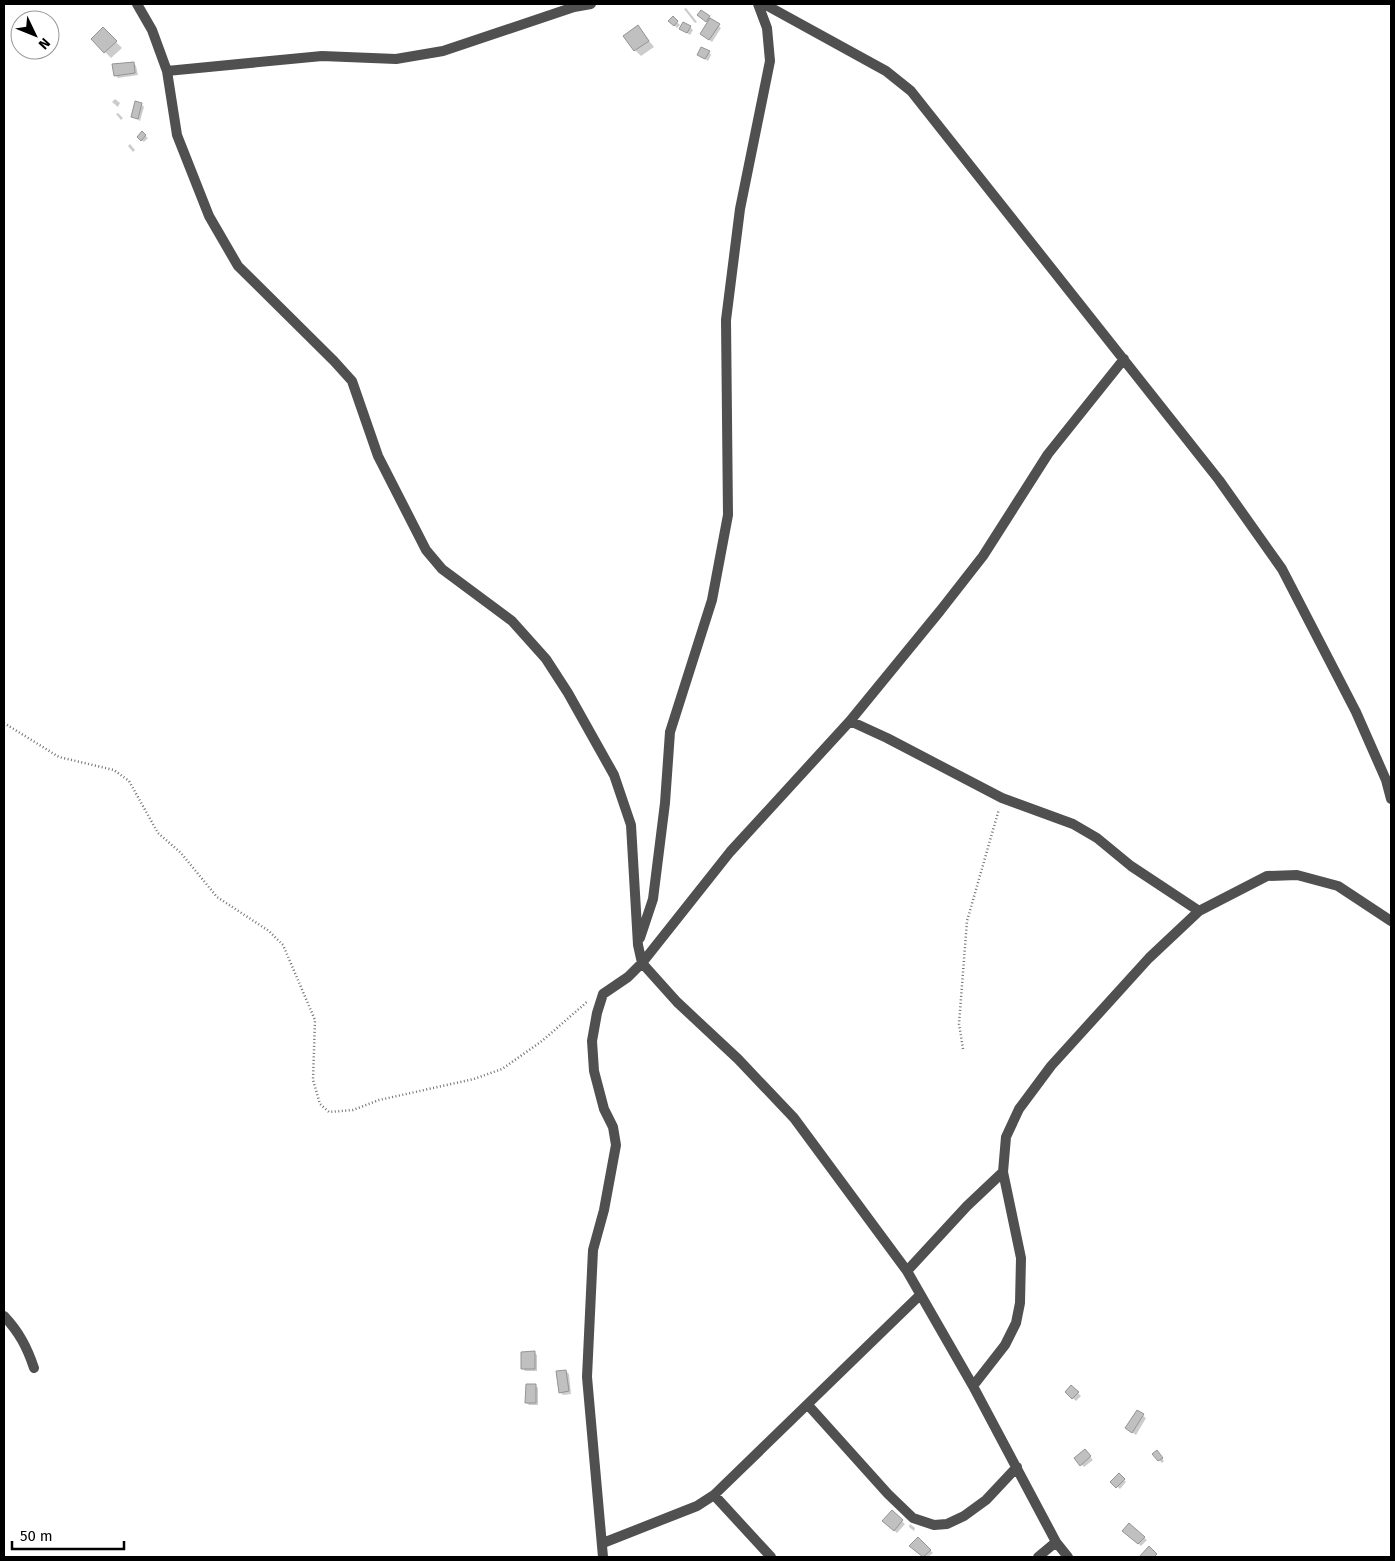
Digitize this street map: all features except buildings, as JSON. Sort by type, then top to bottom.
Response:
[{"type":"street","points":[[137,4],[152,30],[166,71],[177,135],[209,216],[238,266],[334,360],[352,382],[378,456],[426,550],[442,569],[512,621],[546,659],[568,693],[614,775],[631,825],[638,945],[642,963],[677,1002],[738,1059],[794,1118],[907,1271],[973,1386],[1056,1542],[1068,1557]]},
{"type":"street","points":[[166,71],[322,56],[396,59],[443,51],[565,10],[591,4]]},
{"type":"street","points":[[638,945],[652,900],[665,803],[670,732],[712,600],[728,515],[726,320],[740,209],[770,61],[767,28],[758,4]]},
{"type":"street","points":[[764,4],[886,71],[911,91],[1124,359],[1219,480],[1282,569],[1356,712],[1386,780],[1391,799]]},
{"type":"street","points":[[603,1557],[587,1377],[593,1250],[604,1210],[616,1145],[594,1071],[592,1041],[597,1013],[603,994],[642,963],[730,852],[850,721],[982,556],[1048,454],[1124,359]]},
{"type":"street","points":[[850,721],[887,738],[1002,798],[1073,824],[1097,838],[1131,866],[1199,911]]},
{"type":"street","points":[[973,1386],[1005,1345],[1016,1323],[1020,1303],[1021,1258],[1003,1172],[1006,1137],[1019,1109],[1051,1066],[1149,958],[1199,911],[1267,876],[1297,875],[1338,886],[1391,921]]},
{"type":"street","points":[[907,1271],[967,1206],[1003,1172]]},
{"type":"street","points":[[602,1543],[697,1506],[714,1495],[920,1295]]},
{"type":"street","points":[[4,1316],[15,1328],[27,1347],[34,1368]]},
{"type":"street","points":[[808,1405],[888,1494],[913,1518],[934,1526],[947,1524],[964,1516],[986,1500],[1016,1467]]},
{"type":"street","points":[[714,1495],[771,1557]]},
{"type":"street","points":[[1038,1557],[1056,1542]]},
{"type":"path","points":[[4,723],[59,757],[114,770],[129,782],[158,833],[181,853],[218,897],[269,931],[283,945],[315,1020],[314,1080],[320,1104],[329,1112],[354,1110],[379,1100],[474,1079],[502,1069],[542,1041],[585,1002],[603,994]]},
{"type":"path","points":[[963,1048],[959,1024],[967,921],[1002,798]]}]
